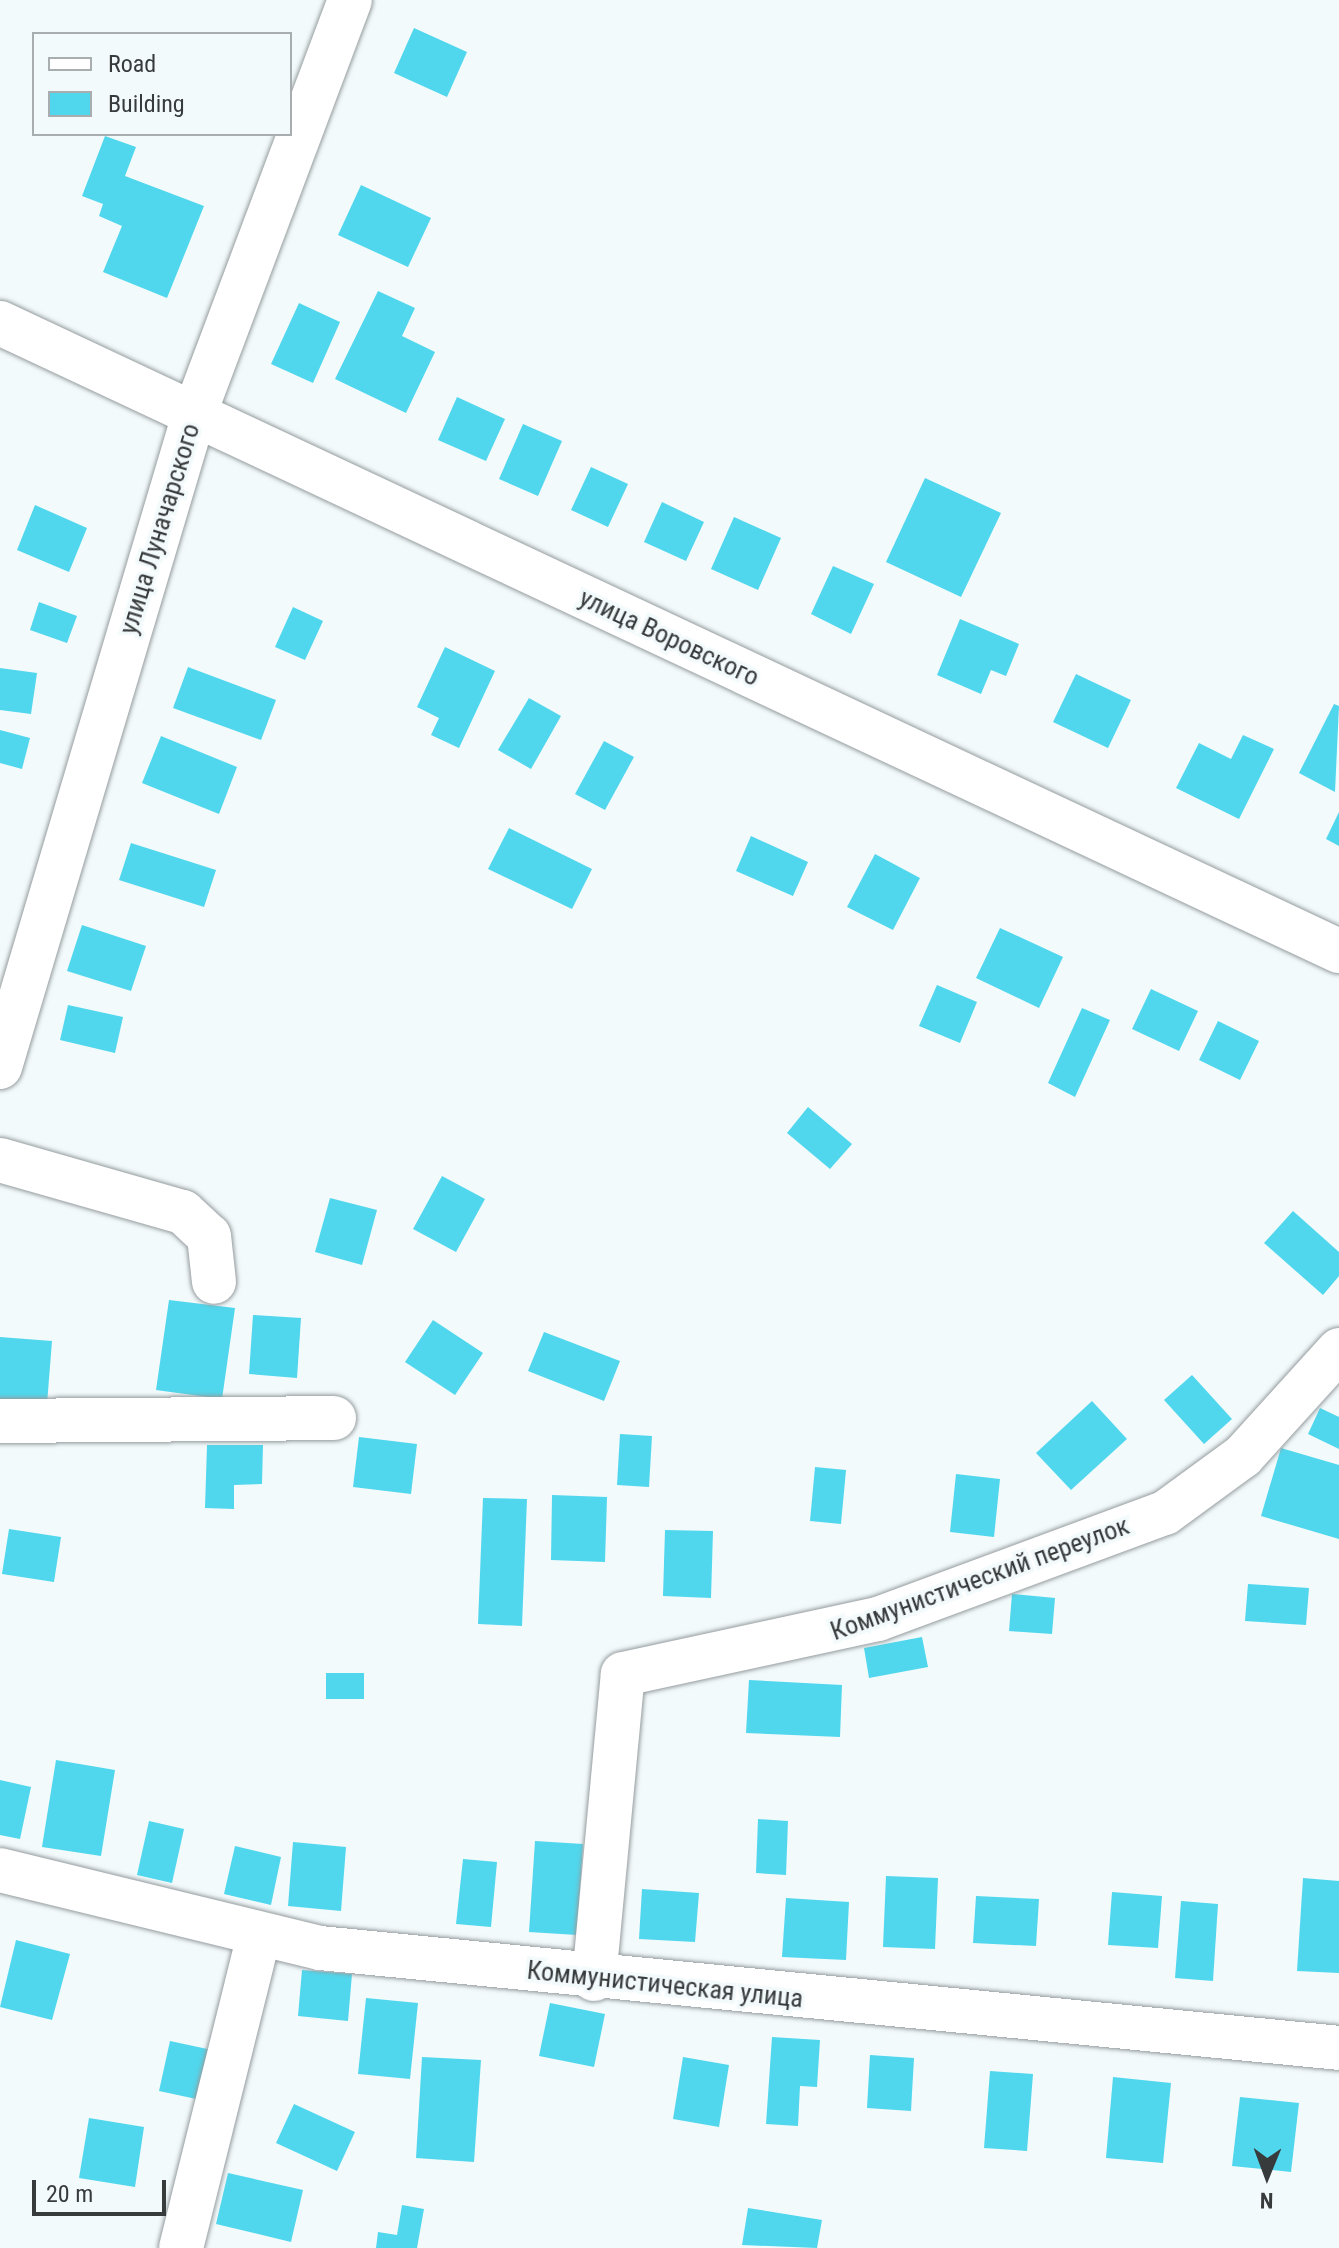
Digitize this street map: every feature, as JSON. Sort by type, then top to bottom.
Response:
[{"type":"street","name":"улица Луначарского","points":[[0,1067],[194,415],[350,0]]},
{"type":"street","name":"улица Воровского","points":[[0,323],[1339,951]]},
{"type":"street","points":[[0,1160],[183,1212],[209,1236],[214,1282]]},
{"type":"street","name":"Коммунистический переулок","points":[[594,1979],[623,1674],[815,1638],[1165,1513],[1243,1456],[1339,1350]]},
{"type":"street","points":[[0,1421],[334,1418]]},
{"type":"street","name":"Коммунистическая улица","points":[[0,1870],[259,1935],[594,1979],[1339,2048]]},
{"type":"street","points":[[181,2248],[259,1935]]},
{"type":"building","points":[[414,28],[467,52],[447,97],[394,73]]},
{"type":"building","points":[[105,136],[136,147],[125,176],[204,206],[167,298],[103,272],[122,226],[99,216],[103,204],[82,196]]},
{"type":"building","points":[[361,185],[431,218],[408,267],[338,235]]},
{"type":"building","points":[[378,291],[415,308],[402,336],[435,352],[406,413],[335,379]]},
{"type":"building","points":[[299,303],[340,322],[313,383],[271,364]]},
{"type":"building","points":[[457,397],[505,419],[486,461],[438,440]]},
{"type":"building","points":[[523,424],[562,441],[538,496],[499,479]]},
{"type":"building","points":[[591,467],[628,484],[608,527],[571,510]]},
{"type":"building","points":[[925,478],[1001,513],[961,597],[886,562]]},
{"type":"building","points":[[662,502],[704,522],[686,561],[644,542]]},
{"type":"building","points":[[35,505],[87,528],[69,572],[17,550]]},
{"type":"building","points":[[734,517],[781,538],[758,590],[711,569]]},
{"type":"building","points":[[833,566],[874,584],[851,634],[811,614]]},
{"type":"building","points":[[39,602],[77,616],[67,643],[30,630]]},
{"type":"building","points":[[293,607],[323,621],[305,660],[275,647]]},
{"type":"building","points":[[960,619],[1019,644],[1006,676],[991,670],[981,694],[937,675]]},
{"type":"building","points":[[445,647],[495,671],[459,748],[431,735],[439,718],[417,707]]},
{"type":"building","points":[[188,667],[276,700],[261,740],[173,708]]},
{"type":"building","points":[[0,668],[37,673],[31,714],[0,710]]},
{"type":"building","points":[[1076,674],[1131,700],[1108,748],[1053,722]]},
{"type":"building","points":[[529,698],[561,716],[531,769],[498,750]]},
{"type":"building","points":[[1334,704],[1339,706],[1335,792],[1299,773]]},
{"type":"building","points":[[0,730],[30,738],[22,769],[0,763]]},
{"type":"building","points":[[1243,735],[1274,749],[1239,819],[1176,788],[1199,743],[1231,759]]},
{"type":"building","points":[[161,736],[237,767],[219,814],[142,783]]},
{"type":"building","points":[[604,741],[634,757],[605,810],[575,794]]},
{"type":"building","points":[[1339,812],[1339,846],[1326,839]]},
{"type":"building","points":[[509,828],[592,869],[572,909],[488,869]]},
{"type":"building","points":[[751,836],[808,862],[793,896],[736,871]]},
{"type":"building","points":[[131,843],[216,870],[204,907],[119,880]]},
{"type":"building","points":[[875,854],[920,878],[893,930],[847,907]]},
{"type":"building","points":[[82,925],[146,946],[131,991],[67,971]]},
{"type":"building","points":[[1000,928],[1063,957],[1039,1008],[976,978]]},
{"type":"building","points":[[937,985],[977,1002],[960,1043],[919,1026]]},
{"type":"building","points":[[1151,989],[1198,1011],[1179,1051],[1132,1029]]},
{"type":"building","points":[[68,1005],[123,1017],[115,1053],[60,1040]]},
{"type":"building","points":[[1082,1008],[1110,1020],[1075,1097],[1048,1083]]},
{"type":"building","points":[[1218,1021],[1259,1041],[1240,1080],[1199,1060]]},
{"type":"building","points":[[808,1107],[852,1144],[830,1169],[787,1133]]},
{"type":"building","points":[[442,1176],[485,1199],[456,1252],[413,1229]]},
{"type":"building","points":[[330,1198],[377,1210],[362,1265],[315,1252]]},
{"type":"building","points":[[1293,1211],[1339,1252],[1339,1276],[1323,1295],[1264,1243]]},
{"type":"building","points":[[169,1300],[235,1308],[222,1399],[156,1390]]},
{"type":"building","points":[[253,1315],[301,1318],[297,1378],[249,1374]]},
{"type":"building","points":[[433,1320],[483,1353],[455,1395],[405,1362]]},
{"type":"building","points":[[544,1332],[620,1361],[604,1401],[528,1371]]},
{"type":"building","points":[[0,1337],[52,1341],[47,1404],[0,1400]]},
{"type":"building","points":[[1192,1375],[1232,1419],[1204,1444],[1164,1400]]},
{"type":"building","points":[[1092,1401],[1127,1439],[1071,1490],[1036,1453]]},
{"type":"building","points":[[1320,1408],[1339,1417],[1339,1449],[1308,1434]]},
{"type":"building","points":[[620,1434],[652,1436],[649,1487],[617,1485]]},
{"type":"building","points":[[359,1437],[417,1444],[411,1494],[353,1487]]},
{"type":"building","points":[[207,1445],[263,1445],[262,1484],[234,1485],[234,1509],[205,1508]]},
{"type":"building","points":[[1281,1448],[1339,1465],[1339,1539],[1261,1516]]},
{"type":"building","points":[[815,1467],[846,1470],[841,1524],[810,1521]]},
{"type":"building","points":[[956,1474],[1000,1479],[994,1537],[950,1532]]},
{"type":"building","points":[[552,1495],[607,1497],[605,1562],[551,1560]]},
{"type":"building","points":[[483,1498],[527,1499],[522,1626],[478,1624]]},
{"type":"building","points":[[9,1529],[61,1537],[54,1582],[2,1574]]},
{"type":"building","points":[[665,1530],[713,1531],[711,1598],[663,1596]]},
{"type":"building","points":[[1248,1584],[1309,1588],[1306,1625],[1245,1621]]},
{"type":"building","points":[[1012,1594],[1055,1598],[1052,1634],[1009,1631]]},
{"type":"building","points":[[922,1637],[928,1667],[869,1678],[864,1648]]},
{"type":"building","points":[[326,1673],[364,1673],[364,1699],[326,1699]]},
{"type":"building","points":[[749,1680],[842,1685],[840,1737],[746,1733]]},
{"type":"building","points":[[56,1760],[115,1770],[101,1856],[42,1847]]},
{"type":"building","points":[[0,1780],[31,1787],[20,1839],[0,1835]]},
{"type":"building","points":[[758,1819],[788,1821],[786,1875],[756,1873]]},
{"type":"building","points":[[149,1821],[184,1829],[172,1883],[137,1875]]},
{"type":"building","points":[[535,1841],[583,1844],[577,1935],[529,1932]]},
{"type":"building","points":[[293,1842],[346,1847],[341,1911],[288,1906]]},
{"type":"building","points":[[235,1846],[281,1857],[271,1905],[224,1894]]},
{"type":"building","points":[[463,1859],[497,1862],[491,1927],[456,1924]]},
{"type":"building","points":[[886,1876],[938,1878],[935,1949],[883,1947]]},
{"type":"building","points":[[1303,1878],[1339,1881],[1339,1973],[1297,1971]]},
{"type":"building","points":[[642,1889],[699,1893],[695,1942],[639,1939]]},
{"type":"building","points":[[1112,1892],[1162,1896],[1158,1948],[1108,1945]]},
{"type":"building","points":[[976,1896],[1039,1899],[1036,1946],[973,1943]]},
{"type":"building","points":[[786,1898],[849,1902],[846,1960],[782,1957]]},
{"type":"building","points":[[1181,1901],[1218,1904],[1213,1981],[1175,1978]]},
{"type":"building","points":[[16,1940],[70,1954],[52,2020],[0,2007]]},
{"type":"building","points":[[302,1970],[352,1974],[348,2021],[298,2016]]},
{"type":"building","points":[[366,1998],[418,2003],[410,2079],[358,2074]]},
{"type":"building","points":[[550,2003],[605,2014],[594,2067],[539,2056]]},
{"type":"building","points":[[772,2037],[820,2040],[817,2087],[800,2086],[798,2126],[766,2124]]},
{"type":"building","points":[[170,2041],[212,2050],[201,2100],[159,2091]]},
{"type":"building","points":[[870,2055],[914,2058],[911,2111],[867,2108]]},
{"type":"building","points":[[422,2057],[481,2060],[474,2162],[416,2158]]},
{"type":"building","points":[[683,2057],[729,2065],[719,2127],[673,2119]]},
{"type":"building","points":[[990,2071],[1033,2074],[1027,2151],[984,2148]]},
{"type":"building","points":[[1113,2077],[1171,2083],[1163,2163],[1106,2158]]},
{"type":"building","points":[[1240,2097],[1299,2103],[1291,2172],[1232,2166]]},
{"type":"building","points":[[294,2104],[355,2132],[337,2171],[276,2143]]},
{"type":"building","points":[[89,2118],[144,2127],[135,2187],[79,2178]]},
{"type":"building","points":[[228,2173],[303,2190],[291,2242],[216,2224]]},
{"type":"building","points":[[402,2205],[424,2209],[417,2248],[376,2248],[378,2232],[397,2235]]},
{"type":"building","points":[[748,2208],[822,2220],[817,2248],[742,2245]]}]
